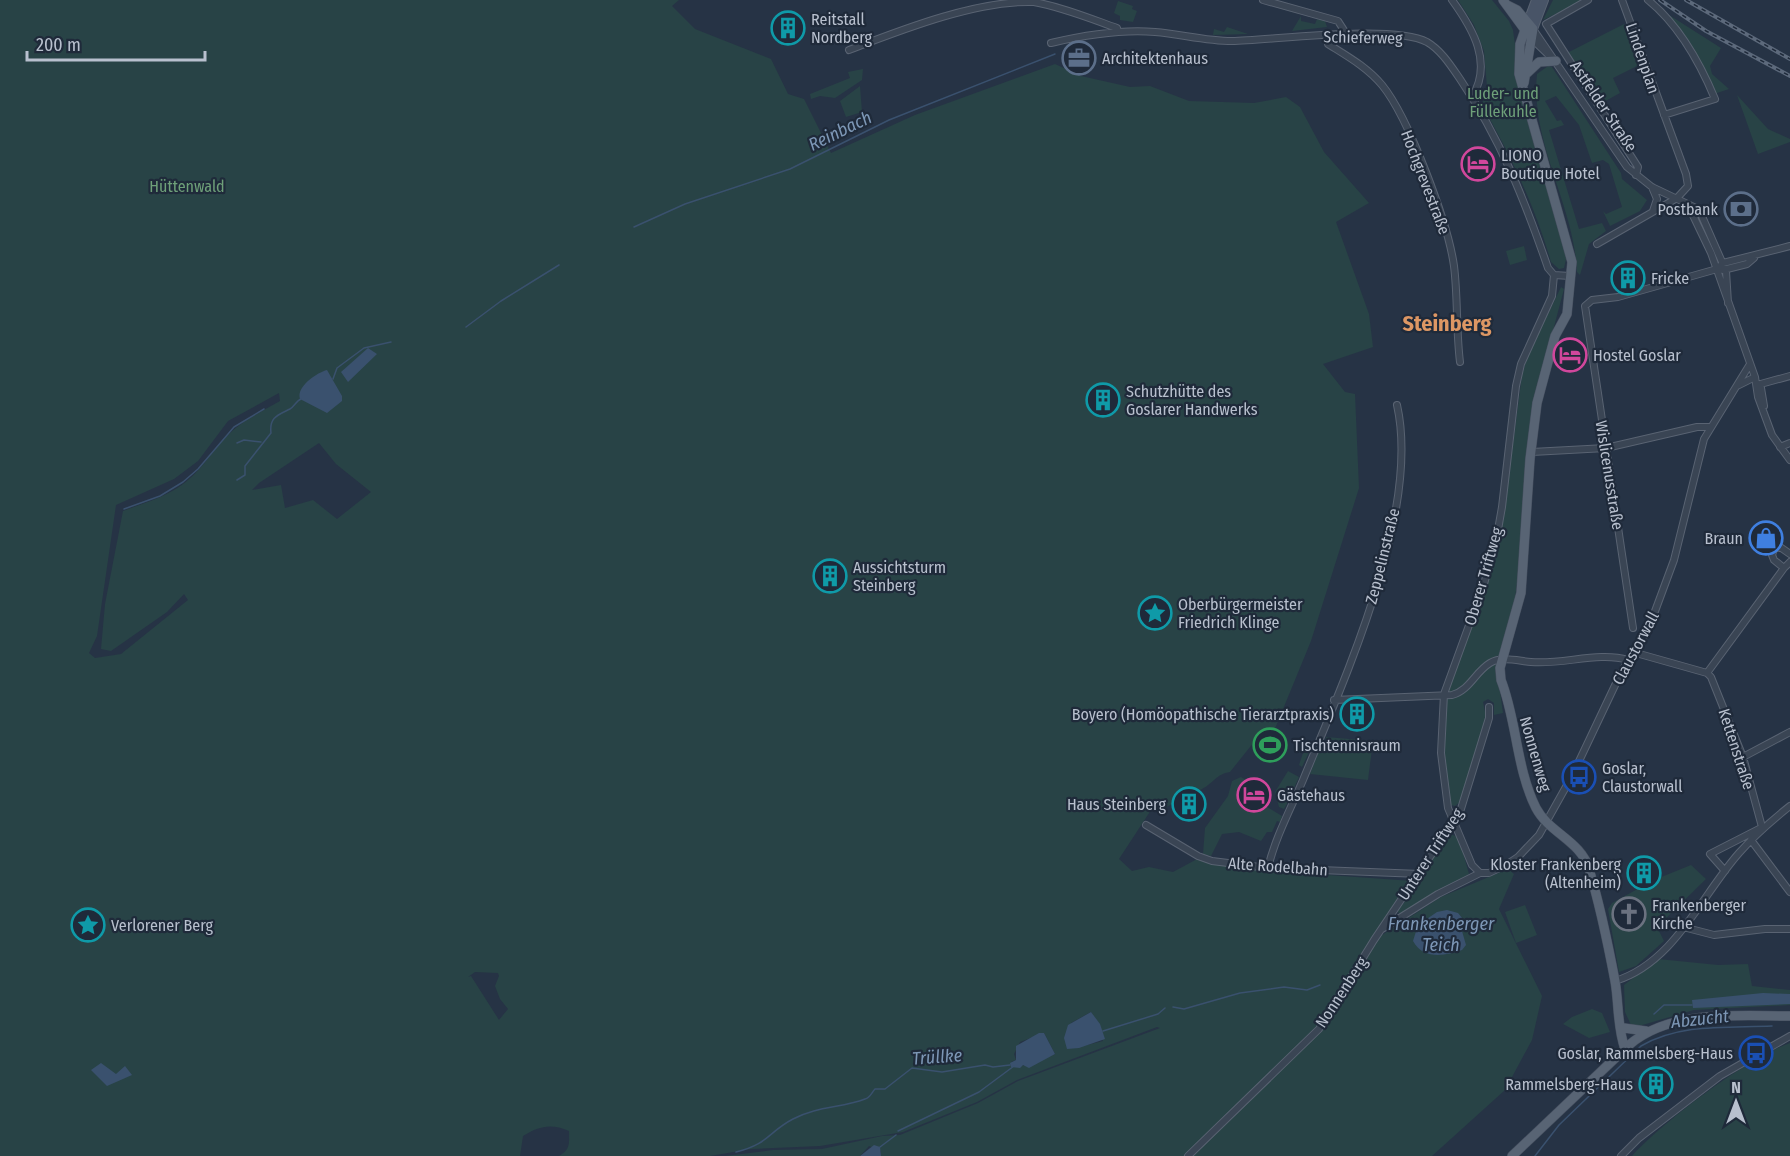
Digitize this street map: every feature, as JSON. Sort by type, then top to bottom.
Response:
[{"type":"main road","points":[[1523,89],[1529,29],[1536,0]]},
{"type":"main road","points":[[1529,29],[1544,0]]},
{"type":"main road","name":"Astfelder Straße","points":[[1505,2],[1508,9],[1529,29]]},
{"type":"main road","name":"Nonnenweg","points":[[1529,29],[1519,54],[1519,74],[1569,245],[1570,276],[1567,304],[1563,309],[1540,386],[1532,452],[1533,477],[1530,485],[1521,593],[1500,668],[1524,778],[1536,807],[1546,824],[1573,845],[1588,865],[1615,981],[1627,1047]]},
{"type":"main road","points":[[1525,75],[1539,62],[1556,61]]},
{"type":"main road","points":[[1622,1024],[1635,1032],[1648,1031],[1682,1021],[1790,1010]]},
{"type":"main road","points":[[1757,1015],[1790,1016]]},
{"type":"main road","points":[[1512,1156],[1627,1047],[1648,1031]]},
{"type":"street","points":[[1263,0],[1338,21],[1347,35]]},
{"type":"street","points":[[1452,0],[1473,33],[1480,52],[1481,79],[1473,97]]},
{"type":"street","points":[[1588,0],[1546,24],[1638,167],[1636,176]]},
{"type":"street","name":"Lindenplan","points":[[1622,0],[1688,180],[1686,190],[1677,198]]},
{"type":"street","name":"Lindenplan","points":[[1648,0],[1694,55],[1715,99],[1664,116]]},
{"type":"street","points":[[849,50],[940,16],[1004,2],[1031,2],[1056,7],[1117,28],[1118,32]]},
{"type":"street","name":"Astfelder Straße","points":[[1529,29],[1543,52],[1556,61],[1613,147],[1636,176],[1652,187],[1696,208],[1724,263],[1728,303]]},
{"type":"street","name":"Schieferweg","points":[[1051,43],[1118,32],[1159,32],[1215,41],[1347,35],[1396,36],[1426,41],[1440,52],[1473,97],[1503,151],[1548,268],[1554,274]]},
{"type":"street","name":"Hochgrevestraße","points":[[1327,35],[1328,44],[1368,70],[1390,95],[1424,171],[1448,236],[1454,267],[1460,362]]},
{"type":"street","points":[[1652,187],[1657,199],[1653,212]]},
{"type":"street","points":[[1597,244],[1677,198]]},
{"type":"street","name":"Astfelder Straße","points":[[1688,205],[1700,226],[1757,385],[1762,391],[1763,411],[1772,435],[1790,460]]},
{"type":"street","points":[[1717,269],[1724,263],[1755,257],[1790,246]]},
{"type":"street","points":[[1717,269],[1726,271],[1747,264],[1755,257]]},
{"type":"street","name":"Wislicenusstraße","points":[[1633,627],[1585,306],[1592,300],[1626,295],[1717,269]]},
{"type":"street","points":[[1554,274],[1570,276]]},
{"type":"street","name":"Oberer Triftweg","points":[[1480,873],[1472,865],[1448,808],[1441,753],[1444,694],[1484,584],[1496,541],[1502,507],[1515,386],[1521,363],[1552,296],[1554,274]]},
{"type":"street","name":"Claustorwall","points":[[1480,873],[1495,871],[1518,857],[1546,824],[1628,660],[1636,653],[1670,573],[1700,453],[1709,427],[1737,387],[1750,363]]},
{"type":"street","points":[[1757,385],[1790,376]]},
{"type":"street","name":"Claustorwall","points":[[1737,387],[1755,377]]},
{"type":"street","name":"Zeppelinstraße","points":[[1268,868],[1369,610],[1389,539],[1402,461],[1402,429],[1398,405]]},
{"type":"street","points":[[1532,452],[1606,448],[1698,427],[1709,427]]},
{"type":"street","points":[[1780,447],[1790,443]]},
{"type":"street","points":[[1784,568],[1774,560],[1772,552],[1780,547],[1790,554]]},
{"type":"street","points":[[1636,653],[1707,673],[1790,562]]},
{"type":"street","points":[[1334,700],[1459,693],[1484,667],[1503,659],[1562,663],[1617,657],[1628,660]]},
{"type":"street","name":"Kettenstraße","points":[[1707,673],[1712,676],[1729,716],[1743,757],[1762,828]]},
{"type":"street","name":"Unterer Triftweg","points":[[1382,929],[1460,812],[1490,718],[1489,707]]},
{"type":"street","points":[[1743,757],[1790,732]]},
{"type":"street","points":[[1615,981],[1632,973],[1666,950],[1751,840],[1762,828],[1790,806]]},
{"type":"street","name":"Alte Rodelbahn","points":[[1146,825],[1202,858],[1268,868],[1420,874]]},
{"type":"street","points":[[1725,871],[1710,854],[1762,828]]},
{"type":"street","points":[[1751,840],[1790,892]]},
{"type":"street","name":"Nonnenberg","points":[[1188,1156],[1319,1029],[1382,929],[1438,894],[1480,873]]},
{"type":"street","points":[[1683,927],[1714,935],[1765,929],[1790,929]]},
{"type":"street","points":[[1621,1156],[1639,1138],[1720,1076],[1790,1036]]},
{"type":"green space","name":"Hüttenwald","points":[[0,0],[679,0],[672,6],[695,29],[771,59],[788,94],[804,99],[831,153],[915,115],[1055,64],[1081,76],[1130,87],[1150,86],[1189,101],[1254,103],[1286,97],[1300,107],[1324,152],[1369,203],[1336,222],[1369,314],[1373,347],[1323,364],[1345,392],[1355,394],[1359,488],[1311,641],[1274,731],[1262,732],[1230,772],[1160,811],[1153,807],[1119,859],[1132,871],[1149,867],[1173,872],[1199,858],[1257,870],[1413,881],[1379,937],[1441,897],[1508,869],[1514,874],[1499,909],[1542,996],[1532,1040],[1505,1090],[1432,1156],[881,1156],[881,1151],[869,1146],[860,1156],[725,1156],[773,1150],[822,1149],[882,1136],[900,1135],[978,1103],[1018,1081],[1160,1028],[1157,1027],[1017,1080],[977,1102],[903,1132],[820,1146],[751,1149],[710,1156],[559,1156],[567,1148],[569,1131],[551,1126],[534,1130],[523,1136],[520,1156],[0,1156]],"holes":[[[1104,392],[1111,406],[1099,407],[1094,397]],[[279,393],[280,401],[232,431],[186,482],[166,494],[123,511],[105,604],[101,649],[111,651],[167,612],[184,594],[188,600],[121,654],[95,658],[89,653],[97,636],[116,505],[174,479],[198,461],[228,421]],[[319,443],[336,464],[371,492],[337,519],[313,500],[285,508],[281,485],[252,490]],[[475,972],[498,973],[495,986],[500,999],[508,1009],[499,1020],[471,976],[468,977]],[[1091,1012],[1103,1041],[1073,1047],[1071,1023]],[[1044,1033],[1055,1054],[1026,1066],[1011,1062],[1016,1060],[1014,1054],[1020,1042]]]},
{"type":"green space","name":"Luder- und Füllekuhle","points":[[1458,0],[1492,0],[1509,21],[1513,30],[1523,104],[1567,255],[1564,268],[1559,269],[1551,262],[1538,221],[1521,182],[1482,105],[1487,87],[1484,51],[1474,25]]},
{"type":"green space","points":[[1553,0],[1585,0],[1543,20]]},
{"type":"green space","points":[[1118,1],[1133,6],[1132,9],[1137,11],[1133,22],[1120,20],[1120,16],[1114,13]]},
{"type":"green space","points":[[1666,13],[1721,48],[1710,66],[1712,74],[1729,89],[1714,94]]},
{"type":"green space","points":[[1301,16],[1301,21],[1315,24],[1317,19],[1325,21],[1327,27],[1292,31]]},
{"type":"green space","points":[[1624,24],[1639,65],[1613,78],[1620,93],[1600,104],[1567,53]]},
{"type":"green space","points":[[1227,27],[1248,34],[1213,35],[1214,29],[1224,32]]},
{"type":"green space","points":[[1548,66],[1552,67],[1621,173],[1622,179],[1647,200],[1640,211],[1610,226],[1603,211],[1606,214],[1622,207],[1609,164],[1603,160],[1592,163],[1579,125],[1556,96],[1545,101],[1557,121],[1561,120],[1564,125],[1549,130],[1579,229],[1602,223],[1606,231],[1589,244],[1580,275],[1577,272],[1568,222],[1540,124],[1537,74]]},
{"type":"green space","points":[[863,69],[862,80],[835,98],[820,96],[811,99],[810,94],[850,78],[848,72]]},
{"type":"green space","points":[[860,86],[862,112],[846,117],[840,101]]},
{"type":"green space","points":[[1737,95],[1768,129],[1790,139],[1790,142],[1758,154]]},
{"type":"green space","points":[[1524,246],[1527,260],[1510,265],[1506,251]]},
{"type":"green space","points":[[1561,287],[1564,289],[1546,357],[1515,599],[1499,655],[1486,664],[1462,688],[1450,692],[1448,690],[1494,563],[1503,521],[1522,375],[1528,355]]},
{"type":"green space","points":[[1496,663],[1503,713],[1494,715],[1494,703],[1488,699],[1483,702],[1486,717],[1461,801],[1455,806],[1451,805],[1443,748],[1447,699],[1464,693],[1483,672]]},
{"type":"green space","points":[[1326,737],[1373,741],[1368,780],[1310,774],[1321,745],[1325,746]]},
{"type":"green space","points":[[1299,742],[1311,748],[1302,767],[1299,765],[1303,753],[1296,746]]},
{"type":"green space","points":[[1288,771],[1299,777],[1294,788],[1287,786],[1282,797],[1289,800],[1284,809],[1279,807],[1275,792]]},
{"type":"green space","points":[[1241,777],[1255,786],[1253,788],[1248,786],[1244,793],[1282,816],[1280,822],[1277,821],[1272,832],[1267,832],[1261,841],[1239,832],[1222,834],[1211,856],[1203,854],[1205,828],[1228,796],[1232,781]]},
{"type":"green space","points":[[1451,834],[1459,838],[1469,874],[1400,914],[1397,911],[1413,892],[1435,853]]},
{"type":"green space","points":[[1691,865],[1706,879],[1657,927],[1664,941],[1636,966],[1619,972],[1608,909],[1612,903],[1654,880]]},
{"type":"green space","points":[[1525,905],[1537,935],[1516,943],[1505,912]]},
{"type":"green space","points":[[1658,959],[1718,965],[1748,964],[1752,986],[1790,990],[1790,1005],[1694,1010],[1639,1026],[1631,1025],[1625,1012],[1624,985]]},
{"type":"green space","points":[[1592,1009],[1602,1013],[1610,1032],[1589,1038],[1563,1024],[1572,1017]]},
{"type":"green space","points":[[1790,1043],[1790,1156],[1632,1156],[1706,1092],[1751,1062]]},
{"type":"water","points":[[368,348],[377,354],[348,382],[341,372]]},
{"type":"water","points":[[327,370],[342,396],[342,401],[327,413],[300,399],[300,394],[308,381]]},
{"type":"water","name":"Frankenberger Teich","points":[[1447,910],[1458,913],[1463,919],[1462,931],[1466,945],[1462,950],[1442,955],[1422,951],[1413,941],[1418,925],[1437,912]]},
{"type":"water","points":[[1763,993],[1790,994],[1790,1004],[1693,1008],[1692,1000]]},
{"type":"water","points":[[1091,1012],[1100,1024],[1105,1039],[1079,1048],[1067,1049],[1064,1038],[1068,1025]]},
{"type":"water","points":[[1039,1033],[1044,1033],[1055,1054],[1029,1068],[1023,1065],[1020,1068],[1011,1067],[1010,1063],[1016,1060],[1016,1046]]},
{"type":"water","points":[[101,1063],[116,1074],[125,1066],[132,1075],[107,1086],[91,1070]]},
{"type":"water","points":[[874,1145],[880,1147],[881,1156],[860,1156]]},
{"type":"waterway","name":"Reinbach","points":[[634,227],[685,204],[790,169],[889,120],[1055,54]]},
{"type":"waterway","name":"Reinbach","points":[[466,327],[501,301],[559,265]]},
{"type":"waterway","name":"Reinbach","points":[[333,379],[337,368],[364,348],[391,342]]},
{"type":"waterway","name":"Reinbach","points":[[237,480],[245,475],[245,466],[271,433],[273,420],[301,399]]},
{"type":"waterway","points":[[124,509],[160,496],[183,482],[198,469],[234,427],[264,409]]},
{"type":"waterway","points":[[237,443],[244,440],[261,442]]},
{"type":"waterway","name":"Trüllke","points":[[1173,1007],[1184,1009],[1240,993],[1284,987],[1307,990],[1320,985]]},
{"type":"waterway","points":[[1654,1014],[1664,1005],[1692,1005]]},
{"type":"waterway","name":"Trüllke","points":[[1103,1031],[1158,1014],[1165,1008]]},
{"type":"waterway","name":"Abzucht","points":[[1535,1156],[1559,1125],[1641,1046],[1672,1033],[1688,1030],[1772,1026]]},
{"type":"waterway","name":"Trüllke","points":[[736,1152],[755,1145],[802,1115],[867,1098],[875,1089],[885,1089],[912,1068],[942,1072],[985,1065],[993,1067],[1010,1065]]},
{"type":"waterway","points":[[898,1131],[979,1092],[1014,1066]]},
{"type":"waterway","points":[[880,1147],[896,1135]]},
{"type":"railway","points":[[1660,0],[1706,31],[1790,76]]},
{"type":"railway","points":[[1686,0],[1790,59]]},
{"type":"place","name":"Reitstall Nordberg","points":[[788,28]]},
{"type":"place","name":"Architektenhaus","points":[[1079,58]]},
{"type":"place","name":"LIONO Boutique Hotel","points":[[1478,164]]},
{"type":"place","name":"Postbank","points":[[1741,209]]},
{"type":"place","name":"Fricke","points":[[1628,278]]},
{"type":"place","name":"Hostel Goslar","points":[[1570,355]]},
{"type":"place","name":"Schutzhütte des Goslarer Handwerks","points":[[1103,400]]},
{"type":"place","name":"Braun","points":[[1766,538]]},
{"type":"place","name":"Aussichtsturm Steinberg","points":[[830,576]]},
{"type":"place","name":"Oberbürgermeister Friedrich Klinge","points":[[1155,613]]},
{"type":"place","name":"Boyero (Homöopathische Tierarztpraxis)","points":[[1357,714]]},
{"type":"place","name":"Tischtennisraum","points":[[1270,745]]},
{"type":"place","name":"Goslar, Claustorwall","points":[[1579,777]]},
{"type":"place","name":"Gästehaus","points":[[1254,795]]},
{"type":"place","name":"Haus Steinberg","points":[[1189,804]]},
{"type":"place","name":"Kloster Frankenberg (Altenheim)","points":[[1644,873]]},
{"type":"place","name":"Frankenberger Kirche","points":[[1629,914]]},
{"type":"place","name":"Verlorener Berg","points":[[88,925]]},
{"type":"place","name":"Goslar, Rammelsberg-Haus","points":[[1756,1053]]},
{"type":"place","name":"Rammelsberg-Haus","points":[[1656,1084]]},
{"type":"district","name":"Steinberg","points":[[1447,323]]}]
